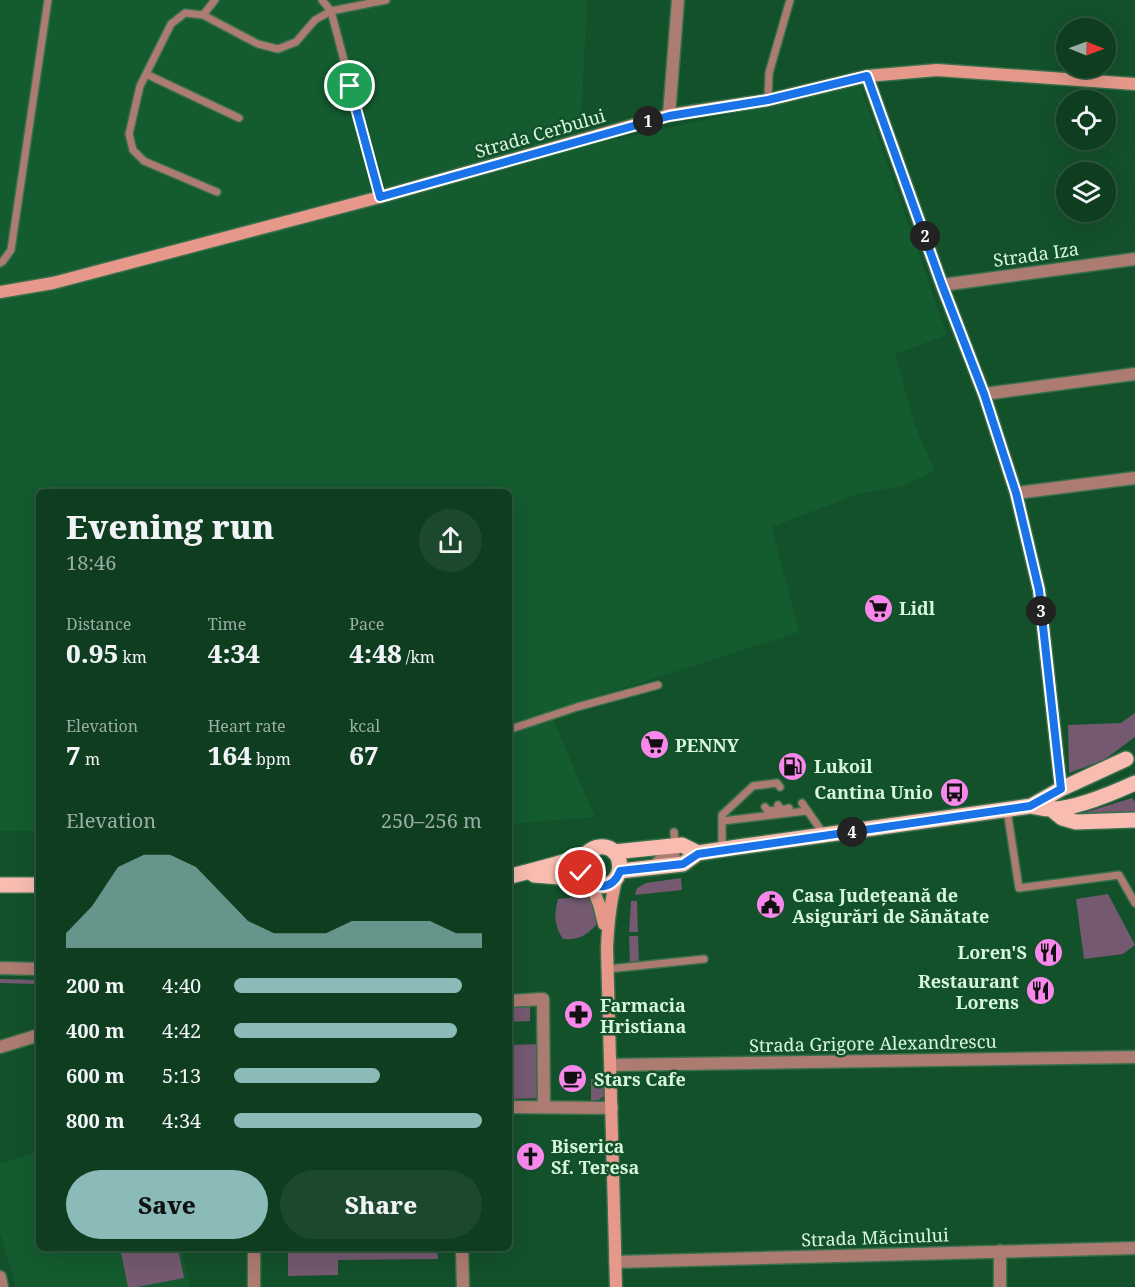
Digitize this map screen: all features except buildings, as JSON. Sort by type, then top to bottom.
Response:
[{"type":"main road","points":[[1030,806],[1131,754]]},
{"type":"main road","points":[[619,874],[683,864],[698,854],[722,850],[1030,806],[1051,809],[1097,799],[1135,782],[1127,772],[1125,765],[1131,754]]},
{"type":"main road","points":[[1051,809],[1062,818],[1077,822],[1135,820]]},
{"type":"main road","points":[[614,852],[675,839],[698,854]]},
{"type":"main road","points":[[512,876],[553,876],[604,886],[612,883],[619,874],[620,865],[614,852],[604,847],[597,847],[584,855],[580,866],[581,873],[587,881]]},
{"type":"main road","points":[[512,875],[584,855]]},
{"type":"main road","points":[[0,885],[36,885]]},
{"type":"street","points":[[669,116],[678,0]]},
{"type":"street","name":"Strada Cerbului","points":[[0,292],[53,284],[380,197],[669,116],[768,100],[867,76],[937,70],[1135,84]]},
{"type":"street","points":[[867,76],[984,394],[1016,493],[1039,590],[1061,789]]},
{"type":"street","name":"Strada Iza","points":[[942,285],[1135,260]]},
{"type":"street","points":[[984,394],[1135,374]]},
{"type":"street","points":[[1016,493],[1135,478]]},
{"type":"street","points":[[616,1287],[608,945],[612,894],[619,874]]},
{"type":"street","points":[[587,881],[602,913],[608,945]]},
{"type":"street","points":[[0,968],[36,969]]},
{"type":"street","points":[[512,1001],[543,999],[544,1107]]},
{"type":"street","points":[[0,1047],[36,1036]]},
{"type":"street","name":"Strada Grigore Alexandrescu","points":[[611,1065],[1135,1057]]},
{"type":"street","points":[[512,1107],[612,1108]]},
{"type":"street","name":"Strada Măcinului","points":[[615,1262],[1135,1248]]},
{"type":"street","points":[[254,1251],[254,1287]]},
{"type":"street","points":[[462,1251],[463,1287]]},
{"type":"street","points":[[1000,1251],[1000,1287]]},
{"type":"street","points":[[0,1277],[2,1287]]},
{"type":"lane","points":[[0,263],[11,250],[48,0]]},
{"type":"lane","points":[[202,15],[215,0]]},
{"type":"lane","points":[[322,0],[331,11],[380,197]]},
{"type":"lane","points":[[217,192],[144,161],[133,150],[129,134],[140,86],[171,24],[185,13],[202,15],[258,44],[278,49],[296,42],[315,20],[331,11],[386,0]]},
{"type":"lane","points":[[768,100],[769,73],[790,0]]},
{"type":"lane","points":[[146,74],[239,118]]},
{"type":"lane","points":[[512,729],[577,707],[658,685]]},
{"type":"lane","points":[[722,850],[722,815],[753,786],[766,787],[779,784]]},
{"type":"lane","points":[[753,786],[758,794]]},
{"type":"lane","points":[[765,807],[768,812],[793,806],[804,807],[824,835]]},
{"type":"lane","points":[[722,821],[804,807]]},
{"type":"lane","points":[[1007,810],[1019,888],[1119,875],[1135,903]]},
{"type":"lane","points":[[648,868],[658,859],[676,855],[675,839]]},
{"type":"lane","points":[[608,969],[704,958]]},
{"type":"shaded area","points":[[0,0],[587,0],[580,147],[860,86],[947,335],[895,354],[915,425],[935,471],[902,486],[858,494],[772,527],[799,632],[550,712],[595,817],[512,824],[512,489],[36,489],[36,831],[0,831]]},
{"type":"shaded area","points":[[1135,713],[1135,737],[1104,760],[1069,773],[1068,725],[1121,723]]},
{"type":"shaded area","points":[[1132,798],[1135,802],[1135,817],[1081,818],[1080,814]]},
{"type":"shaded area","points":[[681,878],[682,890],[635,895],[637,888],[646,883]]},
{"type":"shaded area","points":[[1108,894],[1135,945],[1123,954],[1084,959],[1076,899]]},
{"type":"shaded area","points":[[587,896],[596,909],[596,925],[582,936],[563,939],[556,920],[558,899]]},
{"type":"shaded area","points":[[631,901],[637,901],[638,932],[629,932]]},
{"type":"shaded area","points":[[629,936],[638,936],[639,963],[630,964]]},
{"type":"shaded area","points":[[0,979],[36,980],[36,1012],[35,984],[0,983]]},
{"type":"shaded area","points":[[530,1000],[530,1021],[512,1022],[512,1001]]},
{"type":"shaded area","points":[[544,1044],[544,1098],[512,1099],[512,1045]]},
{"type":"shaded area","points":[[591,1079],[605,1080],[604,1096],[599,1100],[591,1101]]},
{"type":"shaded area","points":[[36,1152],[36,1251],[183,1251],[190,1287],[16,1287],[0,1233],[0,1164]]},
{"type":"shaded area","points":[[121,1251],[179,1251],[184,1278],[128,1287]]},
{"type":"shaded area","points":[[288,1251],[437,1251],[438,1259],[338,1260],[338,1275],[288,1276]]},
{"type":"place","name":"Lidl","points":[[878,608]]},
{"type":"place","name":"PENNY","points":[[654,745]]},
{"type":"place","name":"Lukoil","points":[[793,766]]},
{"type":"place","name":"Cantina Unio","points":[[954,792]]},
{"type":"place","name":"Casa Județeană de Asigurări de Sănătate","points":[[771,905]]},
{"type":"place","name":"Loren'S","points":[[1048,952]]},
{"type":"place","name":"Restaurant Lorens","points":[[1040,991]]},
{"type":"place","name":"Farmacia Hristiana","points":[[579,1015]]},
{"type":"place","name":"Stars Cafe","points":[[573,1079]]},
{"type":"place","name":"Biserica Sf. Teresa","points":[[530,1156]]},
{"type":"route","points":[[350,86],[380,197],[669,116],[768,100],[867,76],[984,394],[1016,493],[1039,590],[1061,789],[1030,806],[698,854],[683,864],[620,871],[612,883],[604,886],[590,884],[581,873]]}]
